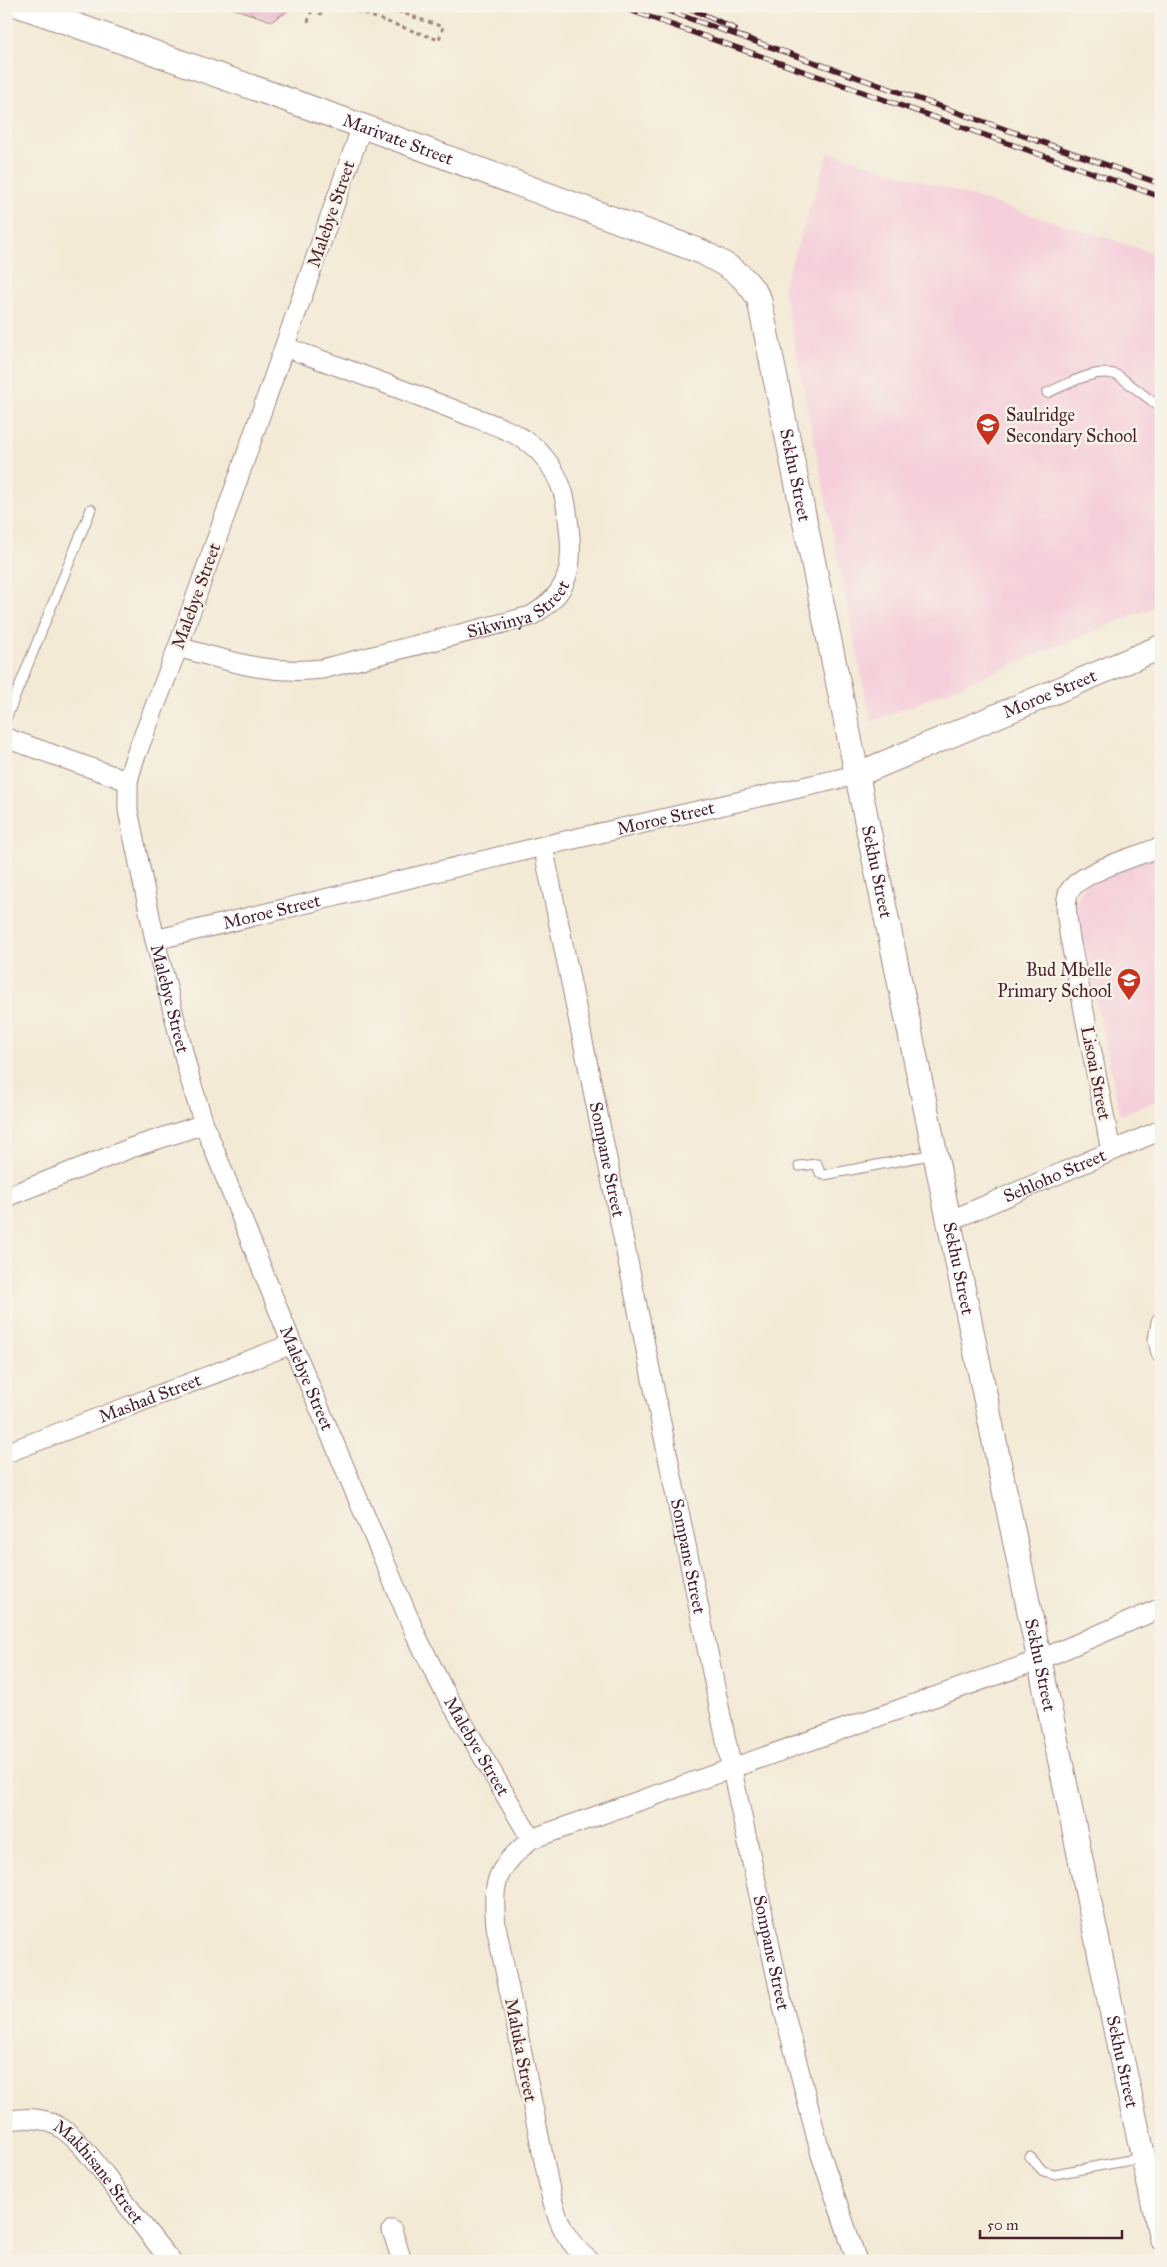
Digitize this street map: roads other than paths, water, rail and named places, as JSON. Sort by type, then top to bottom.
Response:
[{"type":"street","name":"Marivate Street","points":[[21,6],[362,126],[702,252],[730,267],[749,282],[759,299]]},
{"type":"street","name":"Malebye Street","points":[[362,126],[178,647],[142,737],[128,781],[128,810],[155,940],[190,1079],[204,1124],[292,1344],[415,1633],[442,1687],[531,1839]]},
{"type":"street","name":"Sekhu Street","points":[[759,299],[1039,1660],[1161,2237]]},
{"type":"street","name":"Sikwinya Street","points":[[178,647],[266,670],[295,672],[322,669],[531,616],[548,606],[561,592],[567,578],[572,559],[566,498],[556,474],[543,454],[528,442],[509,431],[285,347]]},
{"type":"street","name":"Moroe Street","points":[[155,940],[543,846],[856,775],[1161,647]]},
{"type":"street","points":[[6,738],[128,781]]},
{"type":"street","name":"Sompane Street","points":[[543,846],[732,1770],[784,2011],[821,2154],[856,2261]]},
{"type":"street","name":"Lisoai Street","points":[[1111,1151],[1069,933],[1066,904],[1068,892],[1076,883],[1088,875],[1161,847]]},
{"type":"street","points":[[6,1197],[131,1148],[204,1124]]},
{"type":"street","name":"Sehloho Street","points":[[949,1221],[1161,1130]]},
{"type":"street","points":[[1160,1323],[1158,1340],[1161,1353]]},
{"type":"street","name":"Mashad Street","points":[[6,1453],[292,1344]]},
{"type":"street","points":[[531,1839],[732,1770],[1039,1660],[1161,1608]]},
{"type":"street","name":"Maluka Street","points":[[531,1839],[505,1864],[497,1878],[494,1899],[496,1926],[553,2203],[562,2229],[569,2241],[590,2261]]},
{"type":"street","name":"Makhisane Street","points":[[6,2121],[23,2117],[37,2119],[58,2126],[88,2154],[151,2238],[172,2261]]},
{"type":"street","points":[[392,2230],[402,2261]]},
{"type":"lane","points":[[1047,393],[1098,372],[1111,372],[1161,408]]},
{"type":"lane","points":[[6,719],[91,509]]},
{"type":"lane","points":[[799,1166],[817,1164],[820,1173],[824,1175],[935,1154]]},
{"type":"lane","points":[[1030,2157],[1043,2171],[1055,2174],[1143,2157]]},
{"type":"railway","points":[[618,6],[1161,197]]},
{"type":"railway","points":[[654,6],[1161,184]]},
{"type":"railway","points":[[685,6],[735,29]]},
{"type":"place","name":"Saulridge Secondary School","points":[[988,446]]},
{"type":"place","name":"Bud Mbelle Primary School","points":[[1129,1001]]}]
